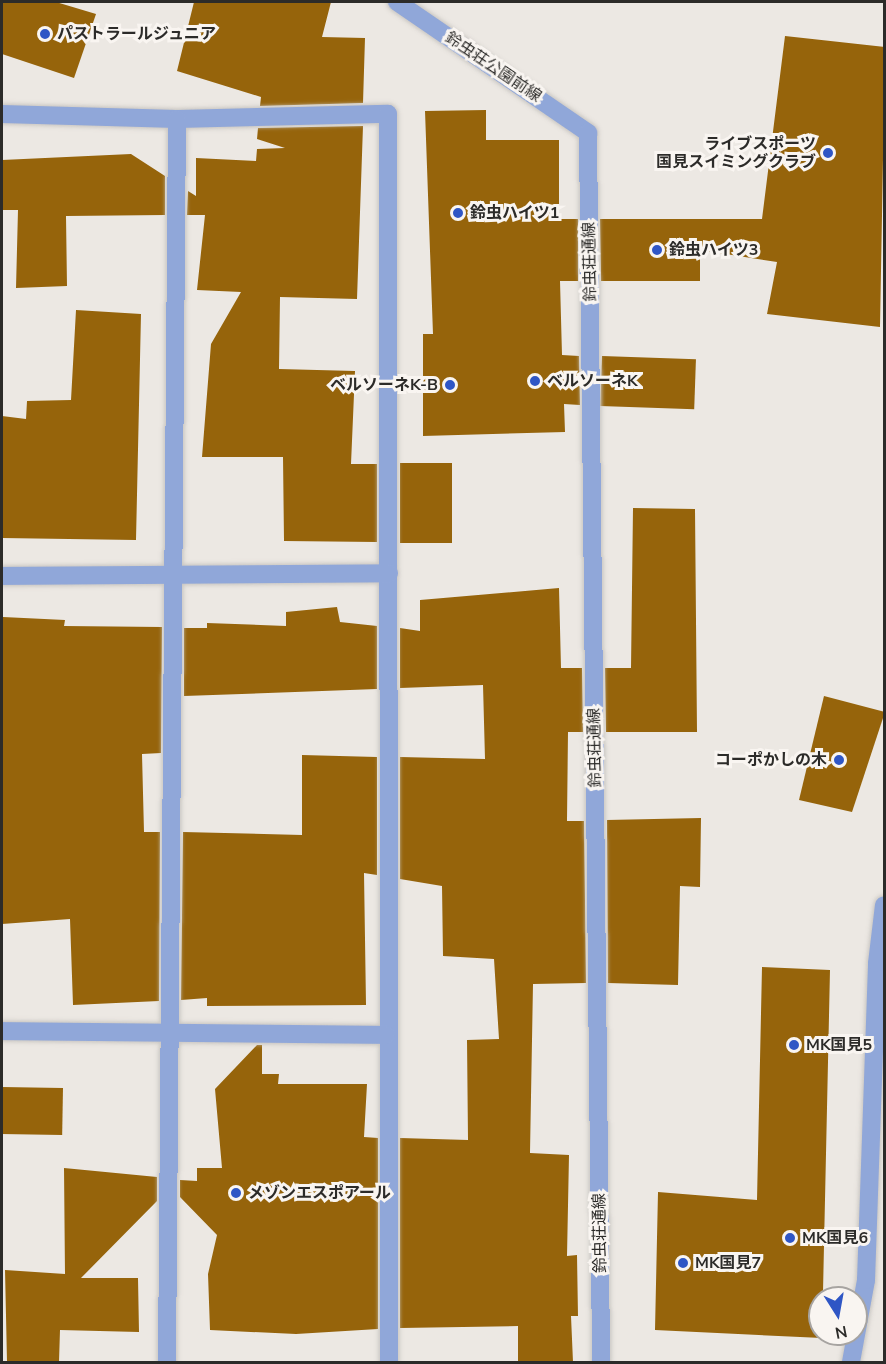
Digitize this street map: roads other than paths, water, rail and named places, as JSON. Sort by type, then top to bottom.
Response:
[{"type":"street","name":"鈴虫荘公園前線","points":[[397,2],[588,133]]},
{"type":"street","points":[[2,114],[177,119],[388,114],[389,573],[386,1035],[389,1362]]},
{"type":"street","points":[[167,1362],[177,119]]},
{"type":"street","name":"鈴虫荘通線","points":[[588,133],[601,1362]]},
{"type":"street","points":[[2,576],[389,573]]},
{"type":"street","points":[[851,1362],[866,1280],[878,1150],[877,963],[885,905]]},
{"type":"street","points":[[2,1031],[170,1036],[386,1035]]},
{"type":"place","name":"パストラールジュニア","points":[[45,34]]},
{"type":"place","name":"ライブスポーツ 国見スイミングクラブ","points":[[828,153]]},
{"type":"place","name":"鈴虫ハイツ1","points":[[458,213]]},
{"type":"place","name":"鈴虫ハイツ3","points":[[657,250]]},
{"type":"place","name":"ベルソーネK","points":[[535,381]]},
{"type":"place","name":"ベルソーネK-B","points":[[450,385]]},
{"type":"place","name":"コーポかしの木","points":[[839,760]]},
{"type":"place","name":"MK国見5","points":[[794,1045]]},
{"type":"place","name":"メゾンエスポアール","points":[[236,1193]]},
{"type":"place","name":"MK国見6","points":[[790,1238]]},
{"type":"place","name":"MK国見7","points":[[683,1263]]}]
